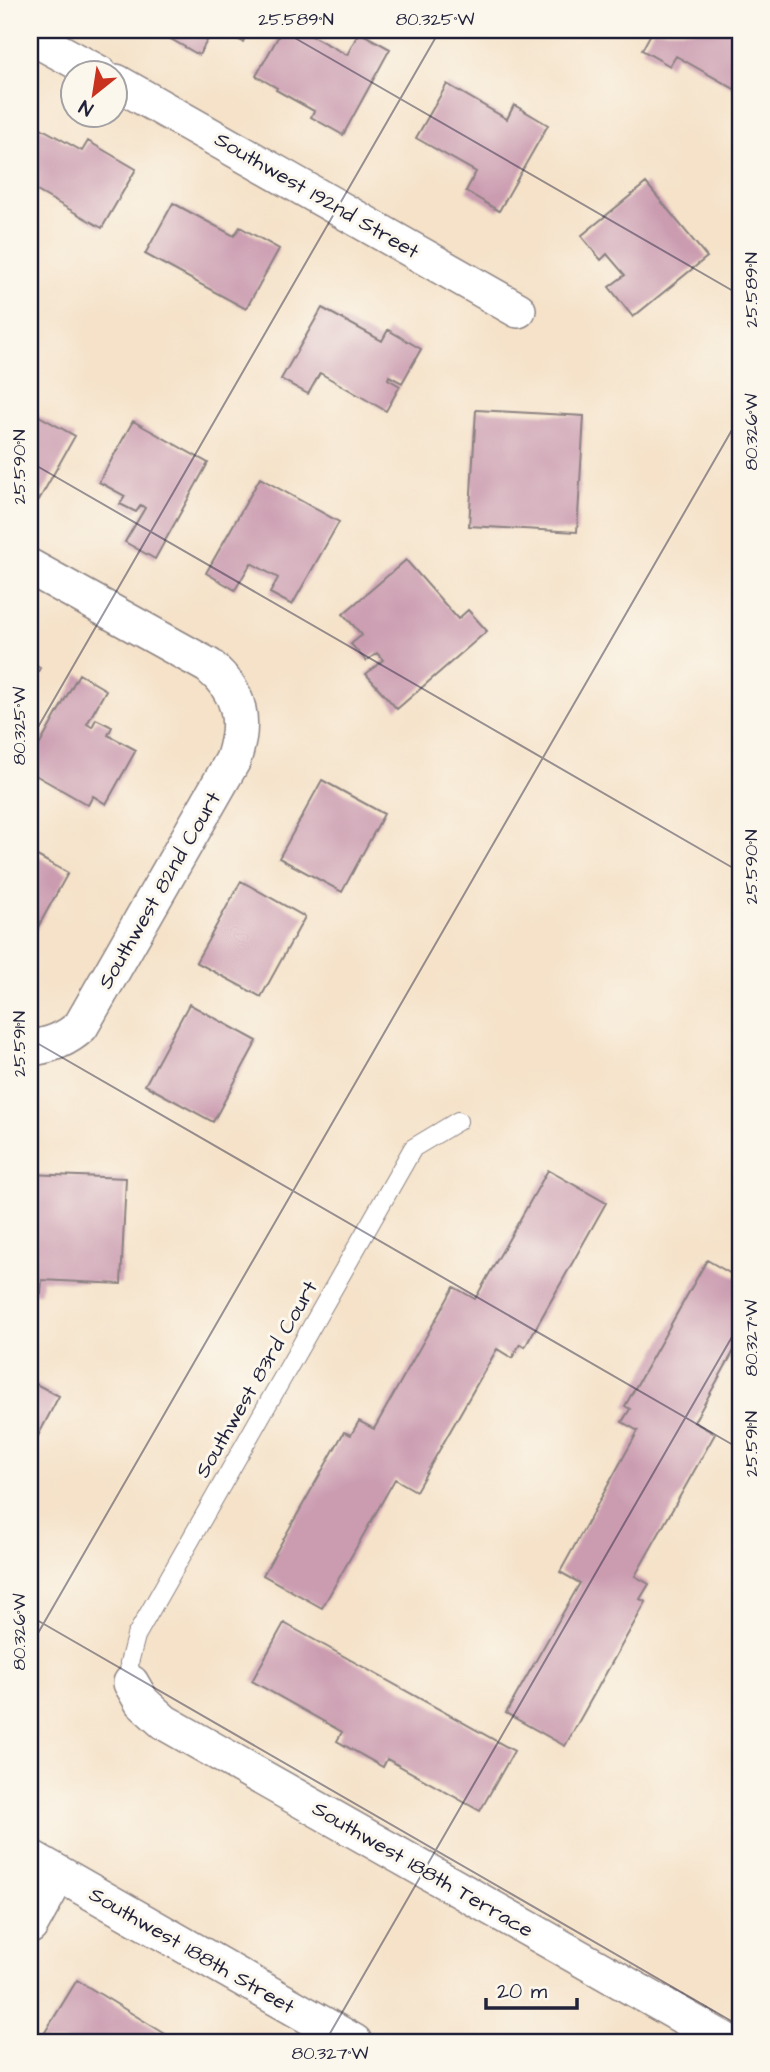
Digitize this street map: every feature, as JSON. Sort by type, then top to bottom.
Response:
[{"type":"street","points":[[30,36],[74,60]]},
{"type":"street","name":"Southwest 192nd Street","points":[[130,90],[517,310]]},
{"type":"street","name":"Southwest 82nd Court","points":[[30,567],[209,666],[229,687],[239,711],[241,732],[233,760],[81,1026],[59,1042],[37,1047]]},
{"type":"street","name":"Southwest 188th Terrace","points":[[131,1683],[142,1702],[164,1722],[728,2042]]},
{"type":"street","name":"Southwest 188th Street","points":[[30,1857],[354,2042]]},
{"type":"street","points":[[30,1926],[59,1874]]},
{"type":"lane","name":"Southwest 83rd Court","points":[[131,1683],[129,1663],[136,1636],[413,1148],[458,1121]]},
{"type":"building","points":[[155,30],[213,30],[199,55]]},
{"type":"building","points":[[220,30],[249,30],[243,42]]},
{"type":"building","points":[[282,30],[301,30],[347,55],[359,32],[390,49],[343,135],[311,117],[314,111],[256,76]]},
{"type":"building","points":[[653,30],[740,30],[738,91],[676,56],[670,66],[642,50]]},
{"type":"building","points":[[447,84],[507,119],[514,105],[548,125],[499,211],[466,191],[476,172],[416,138]]},
{"type":"building","points":[[32,123],[82,151],[88,141],[136,169],[102,228],[30,187]]},
{"type":"building","points":[[646,183],[707,257],[633,317],[609,287],[625,275],[607,254],[601,260],[581,236]]},
{"type":"building","points":[[173,203],[234,236],[240,227],[279,249],[246,309],[145,254]]},
{"type":"building","points":[[322,308],[382,341],[388,330],[421,349],[402,383],[389,376],[388,379],[400,386],[386,411],[320,373],[308,394],[281,379]]},
{"type":"building","points":[[476,410],[584,416],[577,532],[469,526]]},
{"type":"building","points":[[30,411],[75,436],[39,500],[30,495]]},
{"type":"building","points":[[133,421],[208,463],[155,559],[125,542],[145,508],[141,505],[136,512],[120,504],[125,496],[99,482]]},
{"type":"building","points":[[260,478],[339,522],[292,605],[270,593],[278,578],[251,563],[235,590],[206,573]]},
{"type":"building","points":[[406,560],[458,619],[468,610],[487,631],[397,709],[366,674],[383,660],[377,653],[366,661],[351,644],[362,635],[343,614]]},
{"type":"building","points":[[30,662],[40,668],[30,686]]},
{"type":"building","points":[[79,674],[106,690],[87,724],[92,727],[96,719],[112,727],[108,735],[136,750],[106,804],[93,796],[88,805],[30,772],[30,762]]},
{"type":"building","points":[[322,780],[384,814],[342,892],[279,858]]},
{"type":"building","points":[[30,852],[68,873],[33,936],[30,934]]},
{"type":"building","points":[[241,881],[305,917],[261,997],[196,962]]},
{"type":"building","points":[[189,1004],[257,1041],[213,1122],[145,1085]]},
{"type":"building","points":[[548,1170],[606,1203],[525,1347],[520,1344],[512,1358],[497,1349],[416,1491],[395,1479],[322,1608],[263,1575],[344,1432],[351,1435],[359,1421],[374,1429],[454,1287],[475,1299]]},
{"type":"building","points":[[30,1174],[126,1178],[121,1284],[42,1280],[41,1293],[30,1293]]},
{"type":"building","points":[[707,1260],[740,1279],[740,1340],[694,1422],[715,1434],[635,1576],[649,1584],[640,1599],[646,1602],[565,1746],[506,1713],[580,1583],[560,1572],[638,1431],[622,1422],[630,1409],[625,1406]]},
{"type":"building","points":[[30,1381],[59,1396],[30,1451]]},
{"type":"building","points":[[284,1623],[514,1751],[480,1811],[387,1759],[383,1767],[337,1741],[342,1732],[252,1681]]},
{"type":"building","points":[[77,1980],[172,2038],[170,2042],[39,2042]]}]
